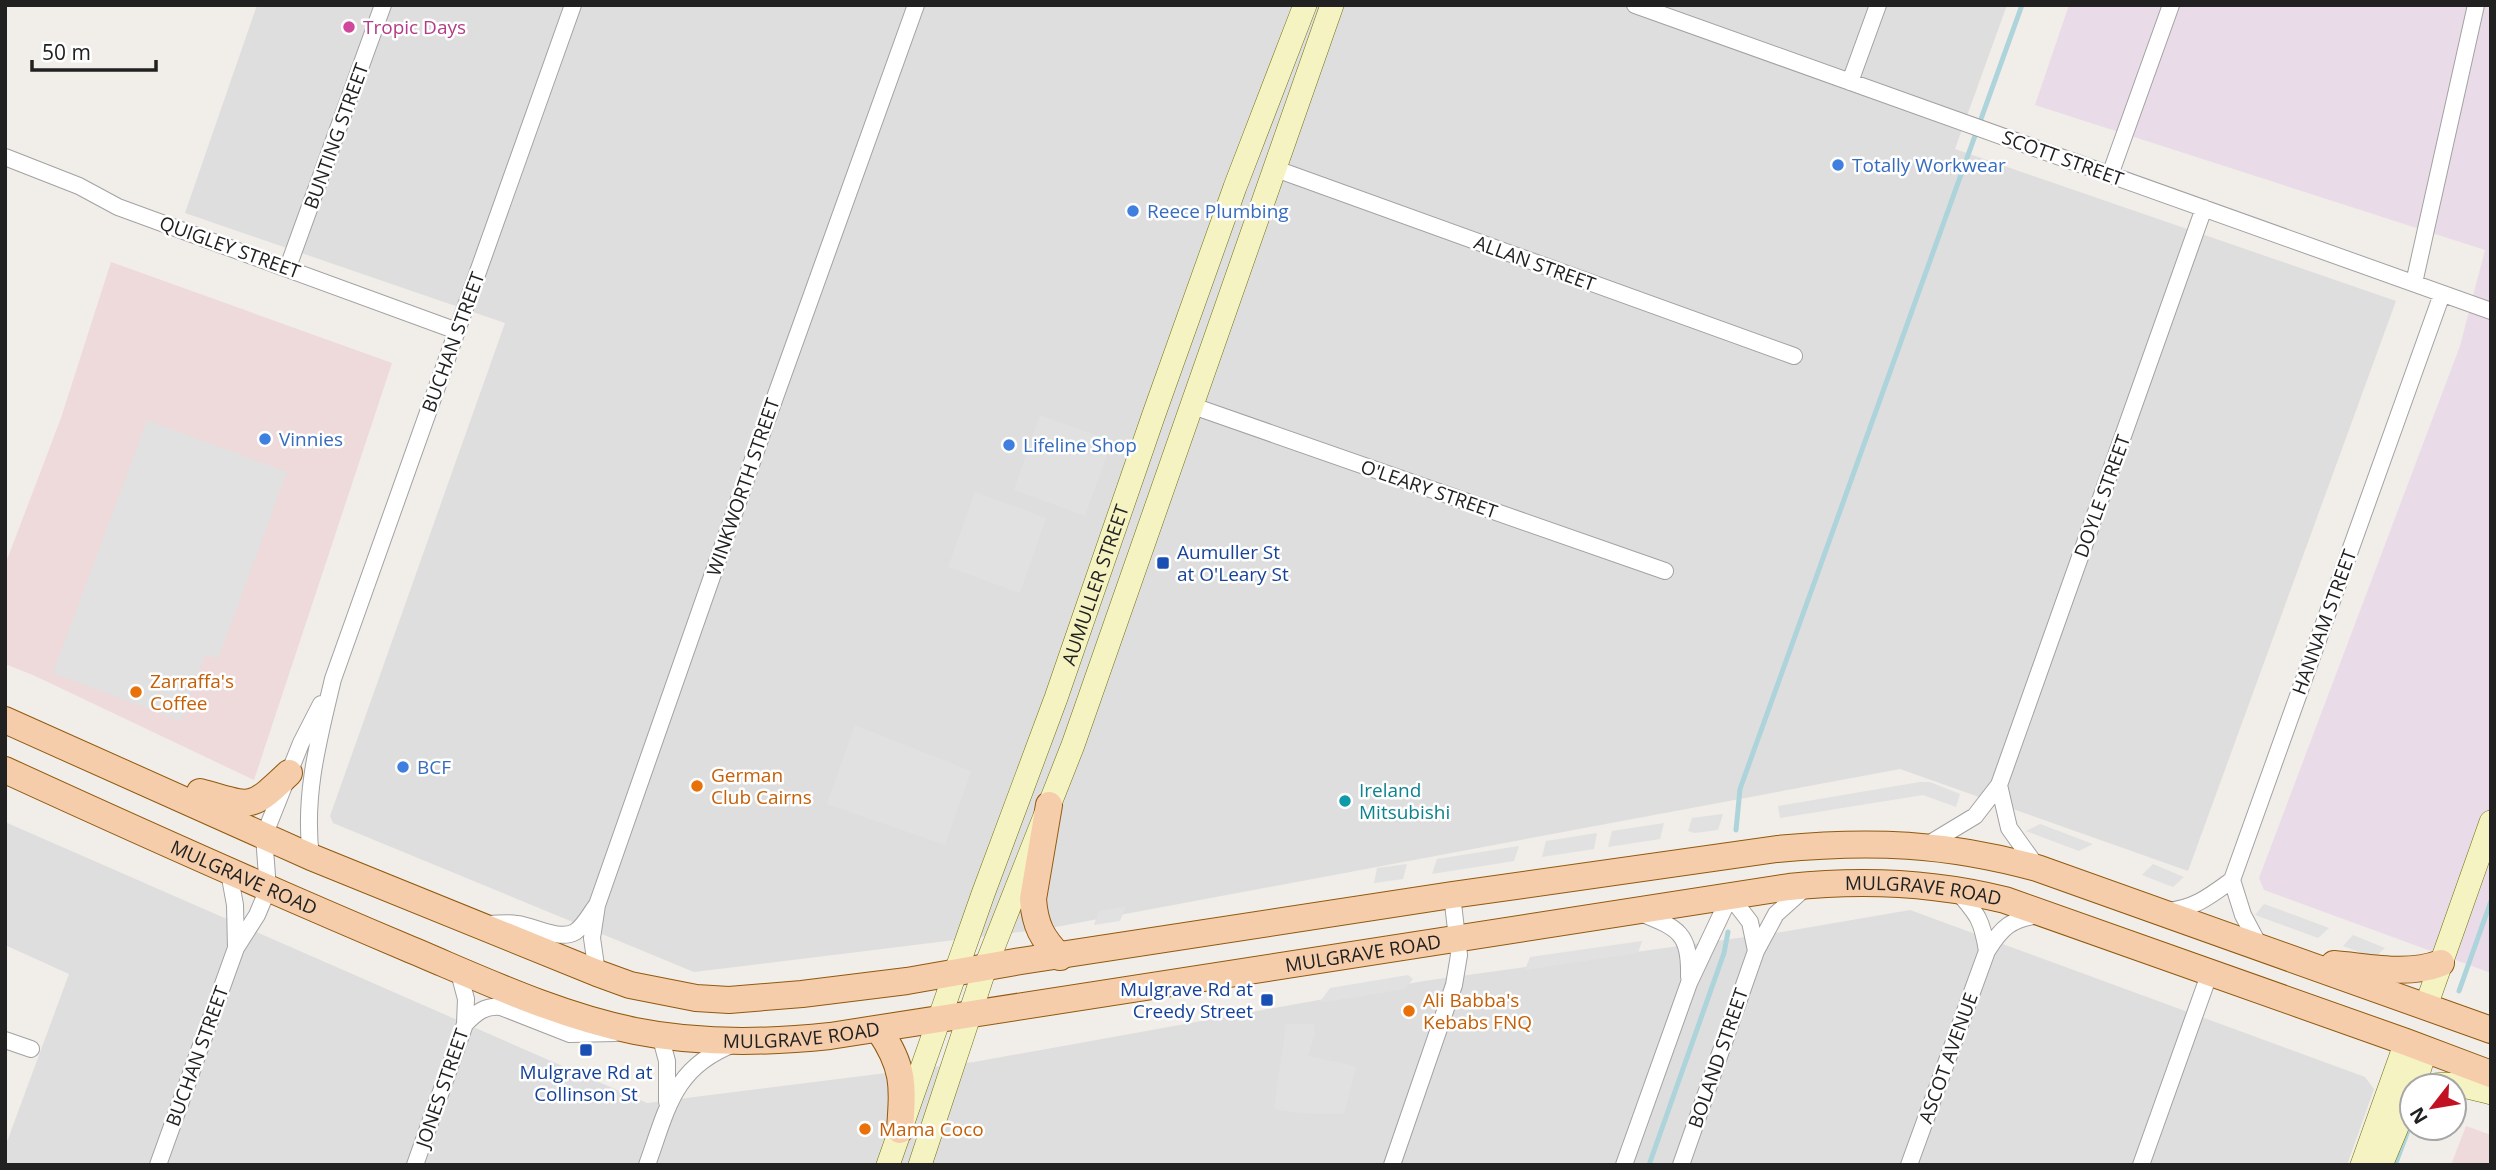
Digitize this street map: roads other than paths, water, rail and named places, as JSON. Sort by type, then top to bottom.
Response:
[{"type":"main road","name":"AUMULLER STREET","points":[[888,1165],[1056,698],[1235,187],[1305,5]]},
{"type":"main road","name":"AUMULLER STREET","points":[[920,1165],[985,968],[1073,745],[1332,5]]},
{"type":"main road","points":[[1056,698],[1071,702],[1077,696],[1095,650],[1123,603]]},
{"type":"main road","name":"MULGRAVE ROAD","points":[[5,720],[310,857],[597,974],[666,993],[730,1000],[802,994],[955,974],[1452,895],[1777,849],[1827,844],[1927,845],[1997,857],[2037,868],[2491,1030]]},
{"type":"main road","points":[[107,767],[239,804],[263,797],[289,773]]},
{"type":"main road","name":"MULGRAVE ROAD","points":[[5,770],[268,889],[535,1001],[604,1024],[648,1033],[739,1042],[795,1040],[879,1030],[1731,895],[1809,884],[1887,882],[1956,889],[2005,900],[2491,1074]]},
{"type":"main road","points":[[1049,805],[1033,899],[1043,938],[1060,957]]},
{"type":"main road","points":[[2362,1165],[2416,1045],[2426,1006],[2491,822]]},
{"type":"main road","points":[[2294,960],[2407,970],[2441,963]]},
{"type":"main road","points":[[879,1030],[895,1055],[901,1078],[900,1130]]},
{"type":"main road","points":[[2415,1072],[2416,1045]]},
{"type":"main road","points":[[2468,1087],[2491,1093]]},
{"type":"main road","points":[[2381,1165],[2398,1128]]},
{"type":"street","name":"BUNTING STREET","points":[[288,267],[383,5]]},
{"type":"street","name":"BUCHAN STREET","points":[[310,857],[310,781],[333,679],[573,5]]},
{"type":"street","name":"WINKWORTH STREET","points":[[597,974],[593,938],[597,905],[916,5]]},
{"type":"street","name":"SCOTT STREET","points":[[1636,5],[2491,311]]},
{"type":"street","points":[[1850,82],[1878,5]]},
{"type":"street","points":[[2110,175],[2171,5]]},
{"type":"street","points":[[2414,283],[2476,5]]},
{"type":"street","name":"QUIGLEY STREET","points":[[5,157],[79,186],[118,206],[457,331]]},
{"type":"street","name":"ALLAN STREET","points":[[1276,169],[1794,356]]},
{"type":"street","name":"DOYLE STREET","points":[[1927,845],[1975,816],[1999,785],[2204,208]]},
{"type":"street","name":"HANNAM STREET","points":[[2232,880],[2442,294]]},
{"type":"street","name":"O'LEARY STREET","points":[[1193,406],[1665,571]]},
{"type":"street","name":"BUCHAN STREET","points":[[158,1165],[236,948],[257,915],[268,889],[264,836],[300,743],[333,679]]},
{"type":"street","points":[[1999,785],[2009,828],[2037,868]]},
{"type":"street","name":"BUCHAN STREET","points":[[229,872],[235,905],[236,948]]},
{"type":"street","points":[[2160,912],[2180,910],[2209,899],[2232,880],[2244,915],[2261,949]]},
{"type":"street","name":"BOLAND STREET","points":[[1681,1165],[1756,951],[1776,915],[1809,884]]},
{"type":"street","points":[[1956,889],[1978,914],[1987,951]]},
{"type":"street","points":[[1392,1165],[1454,985],[1459,955],[1452,895]]},
{"type":"street","points":[[1624,1165],[1689,983],[1731,895],[1750,922],[1756,951]]},
{"type":"street","points":[[476,925],[512,923],[558,934],[572,934],[597,905]]},
{"type":"street","points":[[1633,910],[1668,926],[1683,939],[1689,953],[1689,983]]},
{"type":"street","name":"ASCOT AVENUE","points":[[1909,1165],[1987,951],[2009,924],[2019,918],[2047,914]]},
{"type":"street","name":"JONES STREET","points":[[415,1165],[465,1024],[466,999],[458,969]]},
{"type":"street","points":[[2141,1165],[2210,972]]},
{"type":"street","points":[[465,1024],[479,1012],[492,1006],[570,1034],[648,1033],[667,1060],[666,1112]]},
{"type":"street","points":[[5,1040],[31,1049]]},
{"type":"street","points":[[647,1165],[666,1112],[685,1075],[699,1062],[739,1042]]},
{"type":"waterway","points":[[1736,830],[1740,789],[2022,5]]},
{"type":"waterway","points":[[2459,991],[2491,901]]},
{"type":"waterway","points":[[1649,1165],[1724,953],[1728,932]]},
{"type":"waterway","points":[[2395,1165],[2404,1142]]},
{"type":"place","name":"Tropic Days","points":[[349,27]]},
{"type":"place","name":"Totally Workwear","points":[[1838,165]]},
{"type":"place","name":"Reece Plumbing","points":[[1133,211]]},
{"type":"place","name":"Vinnies","points":[[265,439]]},
{"type":"place","name":"Lifeline Shop","points":[[1009,445]]},
{"type":"place","name":"Aumuller St at O'Leary St","points":[[1163,563]]},
{"type":"place","name":"Zarraffa's Coffee","points":[[136,692]]},
{"type":"place","name":"BCF","points":[[403,767]]},
{"type":"place","name":"German Club Cairns","points":[[697,786]]},
{"type":"place","name":"Ireland Mitsubishi","points":[[1345,801]]},
{"type":"place","name":"Mulgrave Rd at Creedy Street","points":[[1267,1000]]},
{"type":"place","name":"Ali Babba's Kebabs FNQ","points":[[1409,1011]]},
{"type":"place","name":"Mulgrave Rd at Collinson St","points":[[586,1050]]},
{"type":"place","name":"Mama Coco","points":[[865,1129]]}]
